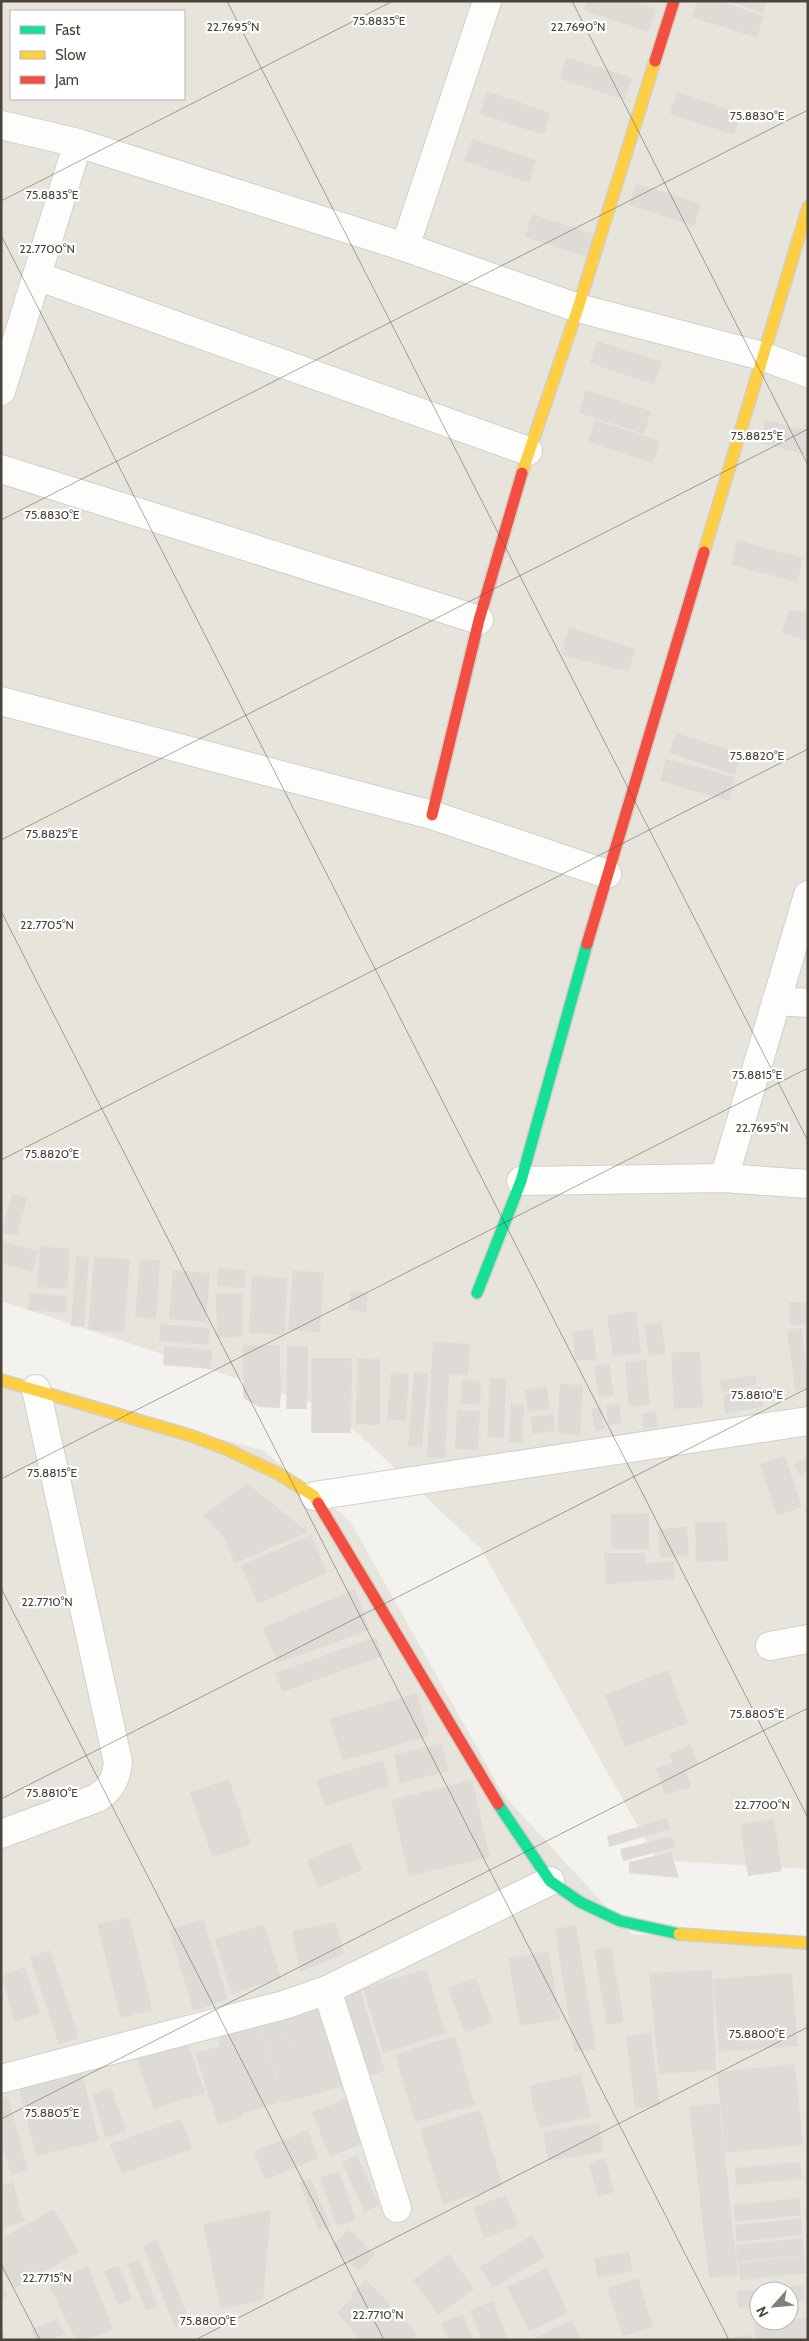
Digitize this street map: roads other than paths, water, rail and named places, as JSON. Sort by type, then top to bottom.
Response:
[{"type":"street","points":[[405,247],[488,1]]},
{"type":"street","points":[[432,814],[480,620],[528,451],[578,308],[674,1]]},
{"type":"street","points":[[1,125],[78,143],[405,247],[578,308],[762,356],[808,373]]},
{"type":"street","points":[[1,391],[78,143]]},
{"type":"street","points":[[477,1293],[521,1181],[607,874],[808,207]]},
{"type":"street","points":[[37,276],[528,451]]},
{"type":"street","points":[[1,469],[480,620]]},
{"type":"street","points":[[1,701],[432,814],[607,874]]},
{"type":"street","points":[[724,1178],[808,895]]},
{"type":"street","points":[[776,1001],[808,1004]]},
{"type":"street","points":[[521,1181],[724,1178],[808,1184]]},
{"type":"street","points":[[1,1380],[192,1436],[226,1449],[276,1473],[314,1496],[506,1817],[550,1881],[580,1902],[620,1921],[671,1933],[808,1943]]},
{"type":"street","points":[[1,1834],[97,1798],[113,1784],[118,1762],[36,1389]]},
{"type":"street","points":[[314,1496],[808,1421]]},
{"type":"street","points":[[770,1646],[808,1639]]},
{"type":"street","points":[[1,2079],[198,2029],[284,2005],[327,1990],[550,1881]]},
{"type":"street","points":[[327,1990],[397,2208]]}]
